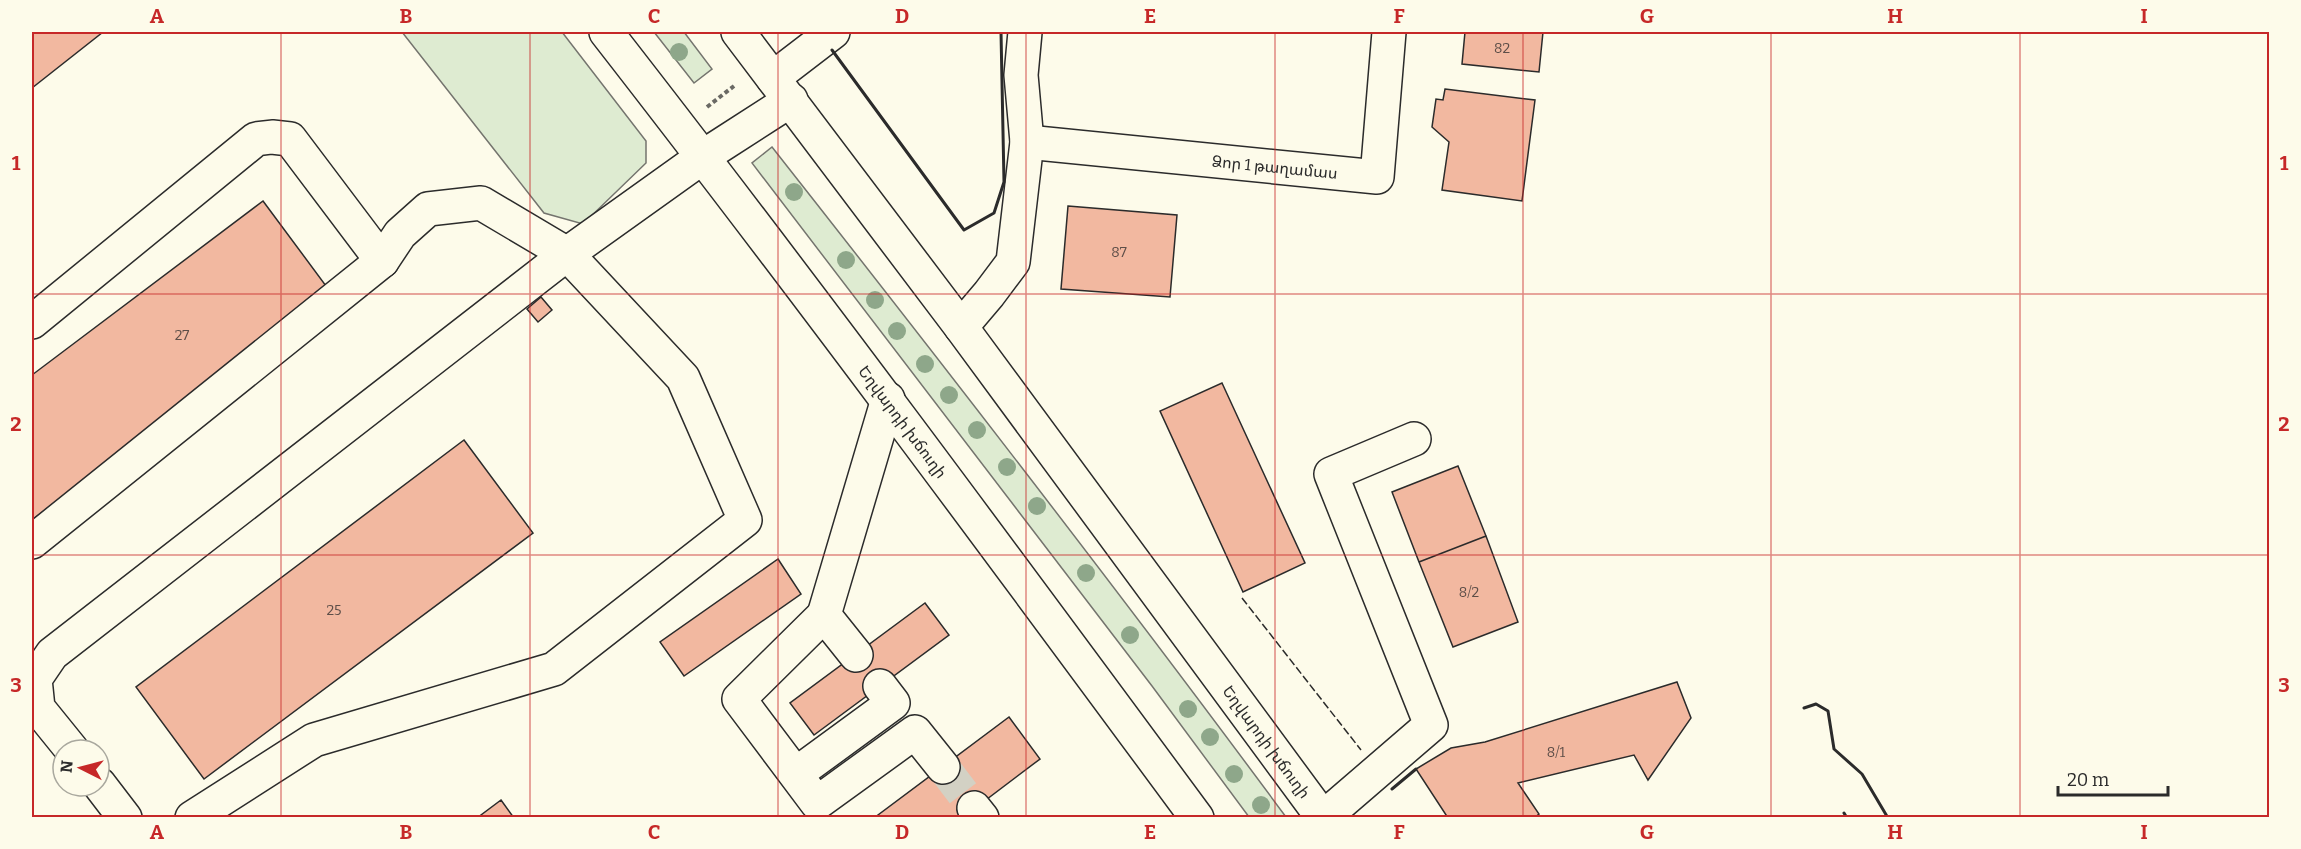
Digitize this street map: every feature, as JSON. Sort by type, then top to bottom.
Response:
[{"type":"main road","name":"Եղվարդի խճուղի","points":[[606,32],[704,156],[888,399],[1197,818]]},
{"type":"main road","name":"Եղվարդի խճուղի","points":[[738,32],[961,327],[1323,818]]},
{"type":"main road","points":[[62,738],[38,708],[35,679],[52,654],[567,255],[704,156],[782,89],[832,32]]},
{"type":"main road","points":[[961,327],[1013,262],[1027,142],[1021,75],[1025,32]]},
{"type":"main road","name":"Ձոր 1 թաղամաս","points":[[1027,142],[1377,177],[1389,32]]},
{"type":"main road","points":[[32,322],[256,139],[272,137],[290,139],[382,261]]},
{"type":"main road","points":[[32,542],[382,261],[400,234],[428,209],[481,203],[567,255],[683,378],[745,520],[554,669],[314,740],[192,818]]},
{"type":"main road","points":[[888,399],[824,615],[740,699],[817,802],[915,732],[943,767]]},
{"type":"main road","points":[[1323,818],[1431,725],[1331,474],[1414,440]]},
{"type":"main road","points":[[824,615],[856,655]]},
{"type":"main road","points":[[796,774],[893,703],[880,686]]},
{"type":"main road","points":[[110,798],[125,818]]},
{"type":"path","points":[[706,107],[737,84]]},
{"type":"green space","points":[[402,32],[562,32],[646,141],[646,163],[583,224],[544,213]]},
{"type":"green space","points":[[654,32],[684,32],[712,69],[694,83]]},
{"type":"green space","points":[[772,147],[1032,480],[1286,817],[1249,817],[1152,686],[752,163]]},
{"type":"building","points":[[32,32],[103,32],[32,88]]},
{"type":"building","points":[[1465,32],[1543,32],[1539,72],[1462,64]]},
{"type":"building","points":[[1445,89],[1535,100],[1522,201],[1442,190],[1449,142],[1432,127],[1436,99],[1443,100]]},
{"type":"building","points":[[263,201],[332,294],[32,520],[32,375]]},
{"type":"building","points":[[1068,206],[1177,215],[1170,297],[1061,289]]},
{"type":"building","points":[[541,297],[552,310],[538,322],[527,309]]},
{"type":"building","points":[[1222,383],[1305,563],[1243,592],[1160,411]]},
{"type":"building","points":[[464,440],[533,533],[204,779],[136,687]]},
{"type":"building","points":[[1458,466],[1486,536],[1419,562],[1392,492]]},
{"type":"building","points":[[1486,536],[1518,622],[1453,647],[1419,562]]},
{"type":"building","points":[[778,559],[801,594],[684,676],[660,642]]},
{"type":"building","points":[[925,603],[949,635],[814,735],[790,703]]},
{"type":"building","points":[[1677,682],[1691,718],[1648,780],[1634,755],[1518,783],[1539,814],[1534,818],[1448,818],[1416,769],[1451,748],[1485,742]]},
{"type":"building","points":[[1009,717],[1040,759],[962,818],[874,818]]},
{"type":"building","points":[[501,800],[514,818],[477,818]]},
{"type":"tunnel","points":[[943,767],[974,808]]},
{"type":"fence","points":[[1242,598],[1361,750]]},
{"type":"wall","points":[[832,50],[964,230],[994,213],[1004,182],[1001,32]]},
{"type":"wall","points":[[1804,708],[1816,704],[1828,711],[1834,749],[1862,774],[1888,818]]},
{"type":"wall","points":[[1392,789],[1416,769]]},
{"type":"wall","points":[[1844,813],[1847,818]]}]
